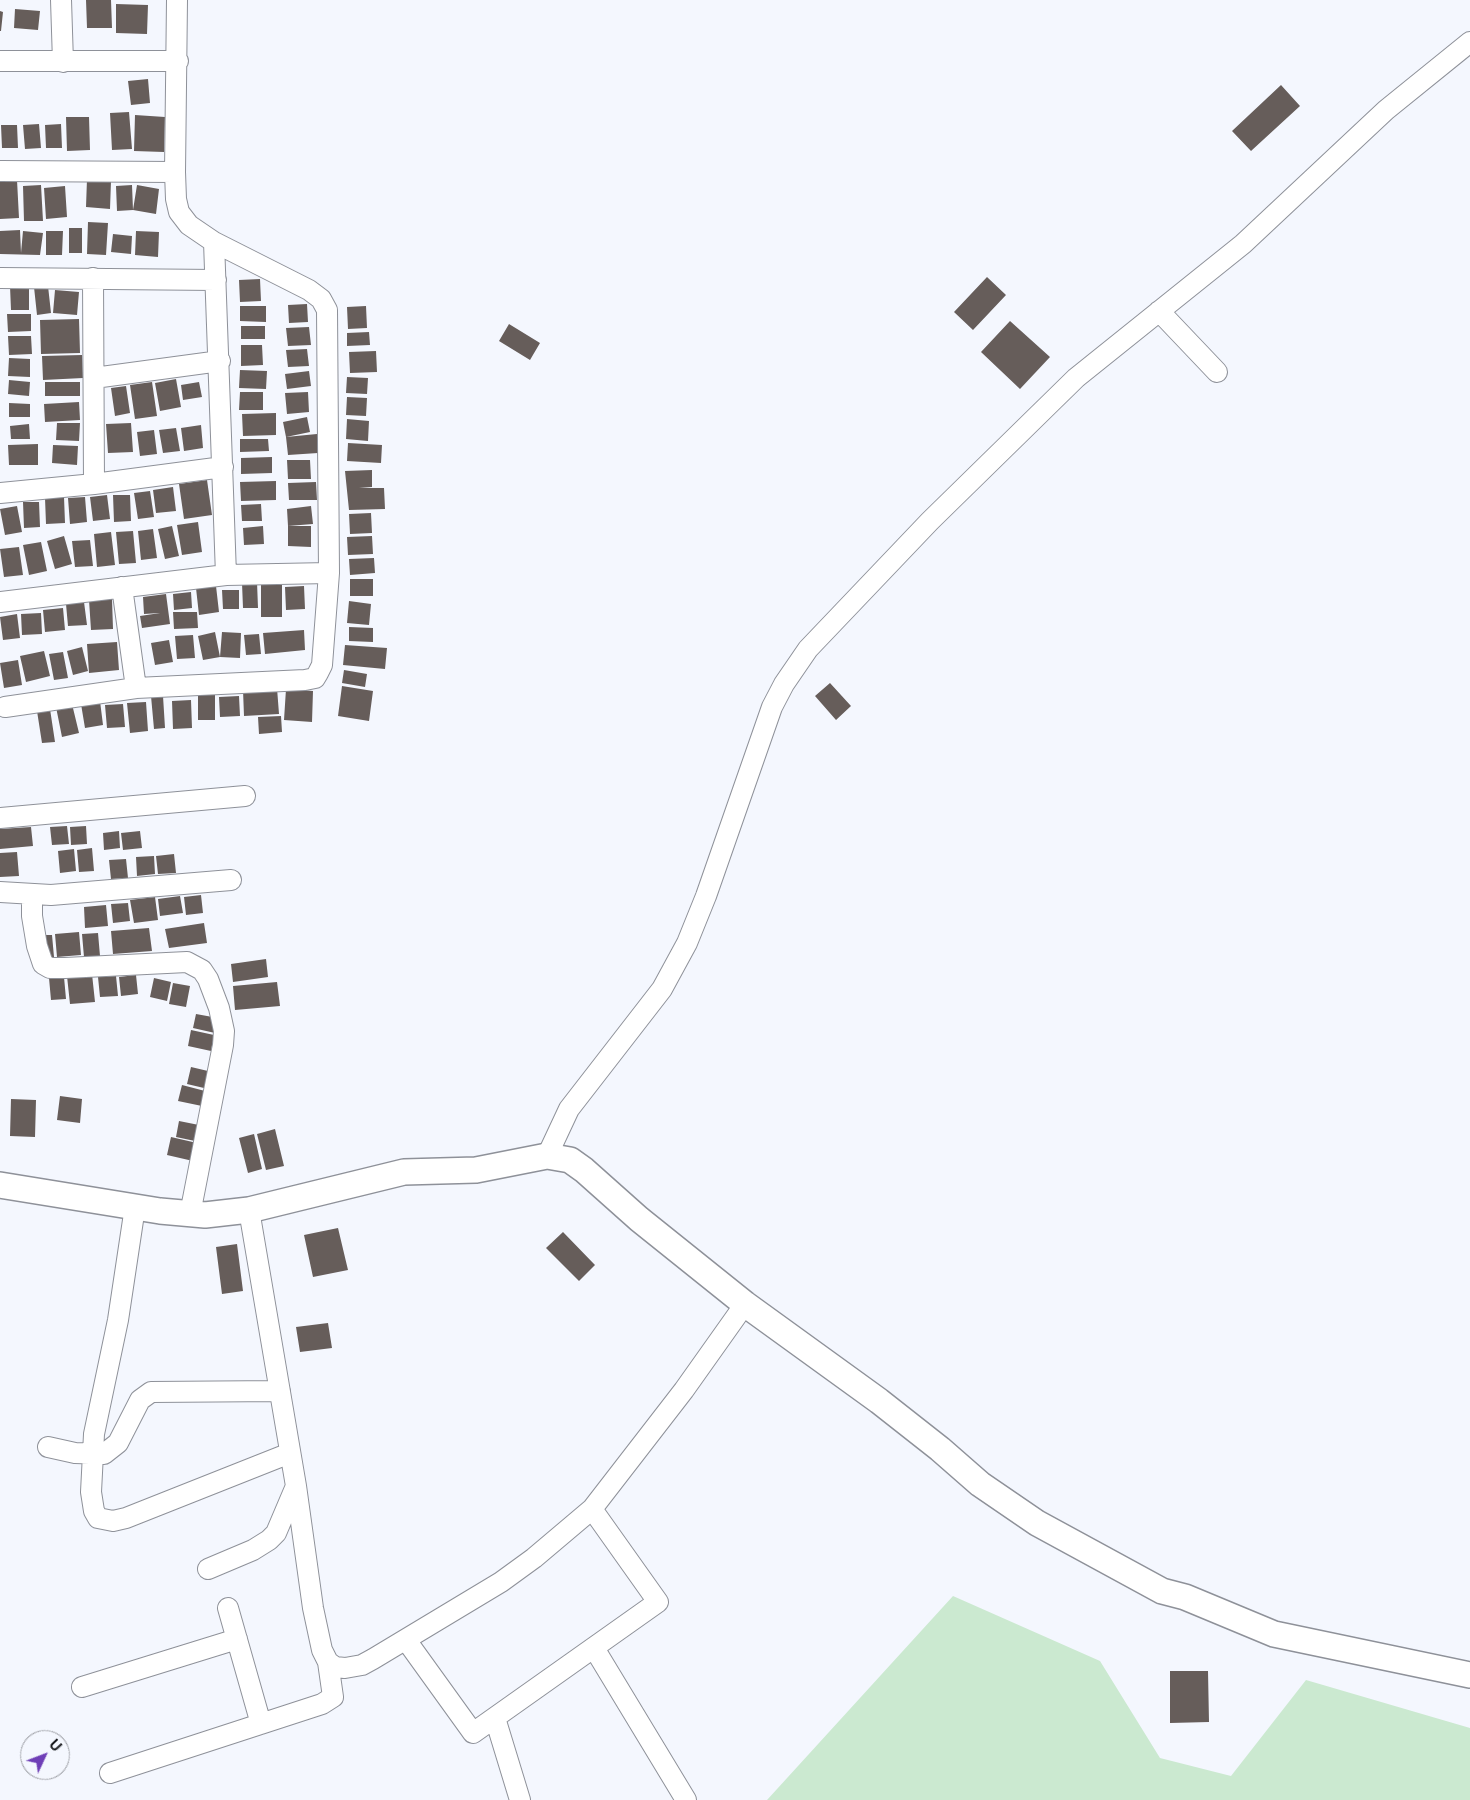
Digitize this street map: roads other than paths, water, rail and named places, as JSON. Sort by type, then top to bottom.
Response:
[{"type":"street","points":[[61,0],[63,62]]},
{"type":"street","points":[[5,708],[136,688],[315,678],[322,664],[329,573],[327,310],[321,299],[309,290],[214,242],[189,225],[179,212],[175,172],[178,61],[177,0]]},
{"type":"street","points":[[546,1156],[570,1109],[662,989],[687,943],[706,896],[772,707],[798,662],[871,580],[1076,378],[1243,244],[1386,110],[1470,42]]},
{"type":"street","points":[[0,61],[178,61]]},
{"type":"street","points":[[0,171],[175,172]]},
{"type":"street","points":[[214,242],[220,362],[226,574]]},
{"type":"street","points":[[0,278],[216,280]]},
{"type":"street","points":[[94,278],[94,484]]},
{"type":"street","points":[[1159,312],[1217,372]]},
{"type":"street","points":[[94,378],[220,362]]},
{"type":"street","points":[[0,493],[94,484],[223,468]]},
{"type":"street","points":[[0,602],[226,574],[329,573]]},
{"type":"street","points":[[122,587],[136,688]]},
{"type":"street","points":[[0,818],[245,796]]},
{"type":"street","points":[[0,892],[32,895],[231,880]]},
{"type":"street","points":[[32,895],[38,957],[43,964],[50,968],[187,962],[202,970],[208,978],[219,1008],[224,1031],[223,1045],[190,1214]]},
{"type":"street","points":[[0,1185],[190,1214],[249,1210],[404,1172],[476,1170],[546,1156],[570,1160],[584,1170],[638,1219],[745,1304],[879,1402],[1006,1504],[1037,1523],[1162,1591],[1185,1597],[1274,1634],[1470,1675]]},
{"type":"street","points":[[135,1207],[118,1320],[94,1434],[91,1479],[94,1511],[98,1518],[113,1521],[126,1518],[290,1453]]},
{"type":"street","points":[[110,1773],[322,1704],[333,1697],[328,1662],[322,1650],[313,1608],[296,1486],[249,1210]]},
{"type":"street","points":[[328,1662],[335,1667],[345,1668],[362,1665],[406,1640],[517,1570],[592,1509],[684,1390],[745,1304]]},
{"type":"street","points":[[48,1447],[94,1455],[104,1454],[113,1448],[135,1407],[151,1392],[280,1390]]},
{"type":"street","points":[[208,1569],[253,1550],[269,1540],[276,1533],[296,1486]]},
{"type":"street","points":[[406,1640],[473,1733],[495,1718],[658,1602],[592,1509]]},
{"type":"street","points":[[228,1608],[260,1724]]},
{"type":"street","points":[[82,1687],[237,1639]]},
{"type":"street","points":[[594,1648],[686,1800]]},
{"type":"street","points":[[495,1718],[520,1800]]}]
